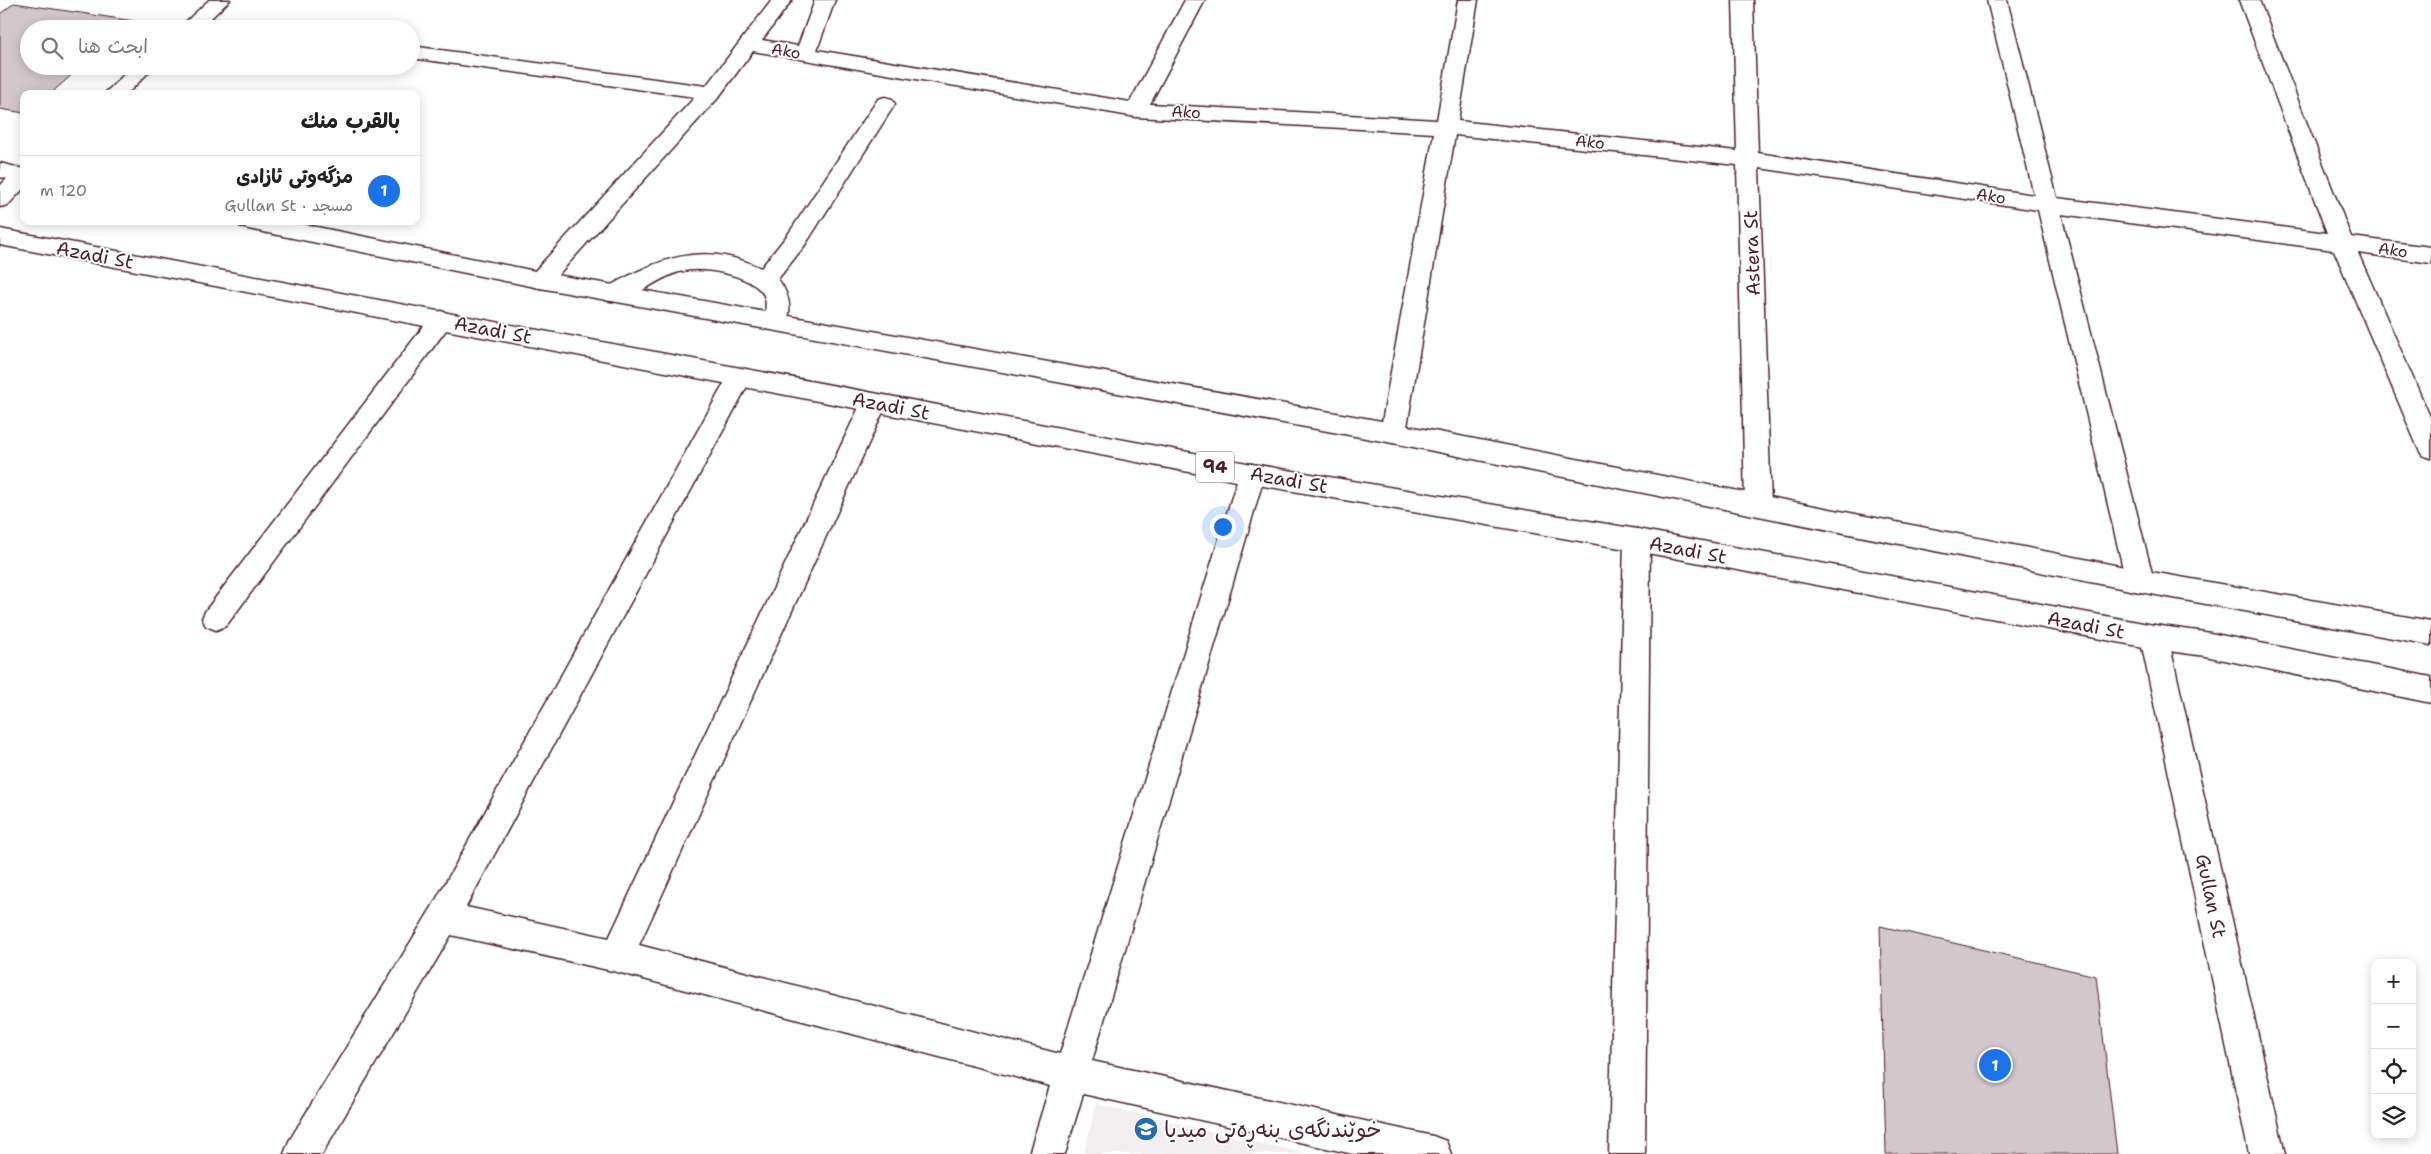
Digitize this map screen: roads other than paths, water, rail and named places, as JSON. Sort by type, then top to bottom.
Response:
[{"type":"main road","points":[[198,20],[220,0]]},
{"type":"main road","points":[[540,280],[711,93],[782,0]]},
{"type":"main road","points":[[805,55],[825,0]]},
{"type":"main road","points":[[1136,110],[1195,0]]},
{"type":"main road","points":[[1393,433],[1468,0]]},
{"type":"main road","name":"Astera St","points":[[1743,0],[1758,506]]},
{"type":"main road","points":[[1997,0],[2140,581]]},
{"type":"main road","points":[[2249,0],[2342,243],[2431,448]]},
{"type":"main road","name":"Ako","points":[[748,44],[1136,110],[1446,127],[1749,158],[2046,204],[2431,255]]},
{"type":"main road","points":[[420,53],[711,93]]},
{"type":"main road","points":[[118,90],[135,75]]},
{"type":"main road","points":[[764,280],[797,238],[885,104]]},
{"type":"main road","points":[[0,170],[20,174]]},
{"type":"main road","points":[[0,200],[20,178]]},
{"type":"main road","points":[[268,225],[614,294],[776,321],[1393,433],[2140,581],[2431,633]]},
{"type":"main road","name":"Azadi St","points":[[0,237],[1252,474],[1637,540],[2154,638],[2205,644],[2431,690]]},
{"type":"main road","points":[[614,294],[665,268],[683,263],[701,262],[727,266],[749,272],[764,280],[776,295],[778,304],[776,321]]},
{"type":"main road","points":[[216,618],[441,320]]},
{"type":"main road","points":[[302,1154],[443,918],[740,377]]},
{"type":"main road","points":[[617,956],[874,403]]},
{"type":"main road","points":[[1047,1154],[1252,474]]},
{"type":"main road","points":[[1627,1154],[1637,540]]},
{"type":"main road","name":"Gullan St","points":[[2154,638],[2267,1154]]},
{"type":"main road","points":[[443,918],[617,956],[1071,1074],[1433,1154]]},
{"type":"place","name":"مزگەوتی ئازادی","points":[[1995,1065]]},
{"type":"place","name":"خوێندنگەی بنەڕەتی میدیا","points":[[1146,1129]]}]
